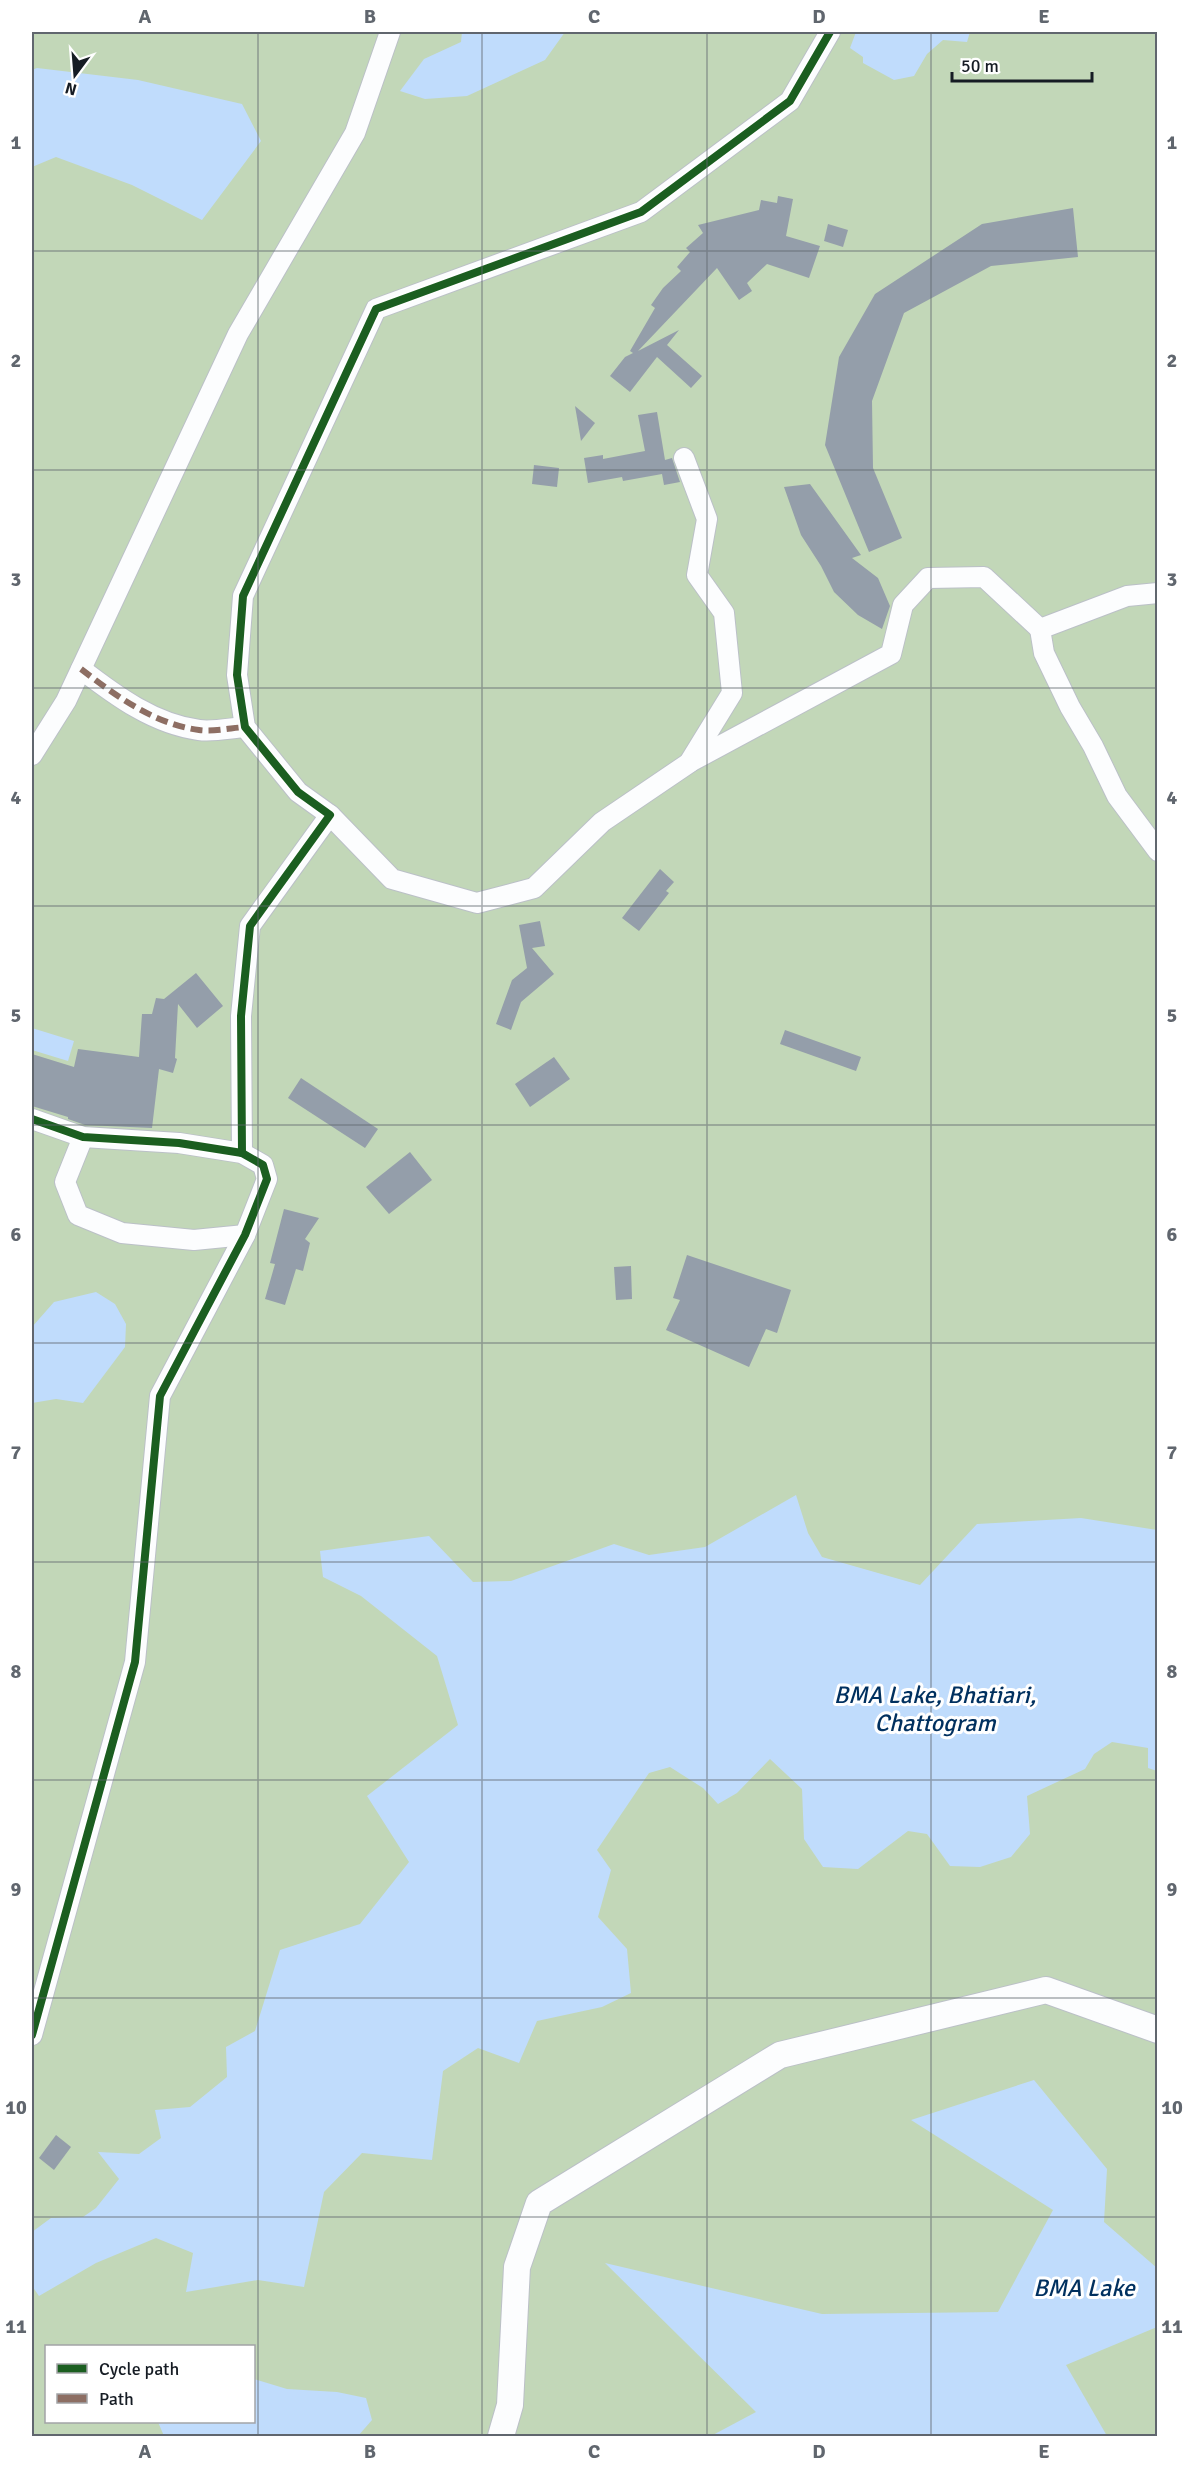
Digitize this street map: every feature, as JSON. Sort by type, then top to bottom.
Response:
[{"type":"main road","points":[[501,2436],[510,2405],[517,2267],[539,2203],[780,2055],[1046,1990],[1158,2030]]},
{"type":"street","points":[[32,755],[66,701],[238,334],[355,133],[390,32]]},
{"type":"street","points":[[830,32],[790,101],[640,212],[376,309],[243,596],[237,675],[245,727],[298,792],[330,815],[392,879],[477,903],[534,888],[602,822],[689,763],[891,654],[903,605],[928,578],[984,577],[1040,629],[1044,653],[1117,796],[1158,851]]},
{"type":"street","points":[[684,458],[707,519],[697,575],[724,613],[732,693],[689,763]]},
{"type":"street","points":[[1040,629],[1127,596],[1158,593]]},
{"type":"street","points":[[81,669],[118,698],[160,719],[200,731],[245,727]]},
{"type":"street","points":[[242,1154],[241,1016],[250,926],[330,815]]},
{"type":"street","points":[[32,1119],[83,1137],[179,1143],[242,1154],[263,1165],[267,1179],[244,1235],[160,1396],[135,1662],[32,2036]]},
{"type":"street","points":[[83,1137],[65,1182],[78,1215],[122,1233],[194,1240],[244,1235]]},
{"type":"green space","points":[[32,32],[1157,32],[1157,2436],[32,2436]]},
{"type":"water","points":[[462,32],[565,32],[545,60],[467,96],[425,99],[400,91],[424,59],[461,42]]},
{"type":"water","points":[[856,32],[970,32],[967,42],[943,40],[927,54],[914,76],[894,80],[863,63],[863,57],[850,48]]},
{"type":"water","points":[[37,68],[138,80],[242,104],[261,141],[202,220],[132,185],[56,157],[32,167],[32,70]]},
{"type":"water","points":[[32,1028],[74,1041],[68,1061],[32,1050]]},
{"type":"water","points":[[96,1292],[115,1304],[126,1324],[125,1347],[83,1403],[56,1399],[32,1403],[32,1327],[54,1302]]},
{"type":"water","name":"BMA Lake, Bhatiari, Chattogram","points":[[796,1495],[808,1533],[822,1557],[920,1585],[977,1524],[1081,1518],[1157,1530],[1157,1771],[1148,1768],[1148,1748],[1112,1742],[1094,1754],[1085,1769],[1027,1796],[1030,1834],[1011,1857],[980,1867],[950,1866],[927,1834],[908,1831],[858,1869],[823,1867],[804,1839],[802,1789],[770,1759],[737,1793],[718,1804],[703,1788],[670,1767],[649,1773],[597,1850],[611,1870],[598,1917],[627,1949],[631,1993],[602,2007],[537,2021],[519,2063],[478,2048],[443,2071],[432,2160],[362,2153],[324,2192],[304,2287],[258,2280],[186,2292],[193,2253],[156,2238],[96,2263],[39,2296],[32,2286],[32,2232],[51,2218],[83,2217],[96,2208],[119,2179],[98,2152],[139,2154],[161,2138],[155,2110],[190,2107],[227,2077],[226,2047],[255,2031],[280,1950],[360,1924],[409,1862],[367,1796],[458,1725],[437,1656],[361,1596],[323,1577],[320,1551],[429,1536],[473,1582],[511,1581],[614,1544],[649,1555],[705,1547]]},
{"type":"water","name":"BMA Lake","points":[[1034,2080],[1107,2169],[1104,2222],[1157,2268],[1157,2327],[1066,2365],[1107,2436],[711,2436],[756,2412],[605,2263],[822,2314],[998,2312],[1053,2210],[911,2120]]},
{"type":"water","points":[[255,2379],[287,2389],[337,2392],[366,2398],[372,2420],[358,2436],[164,2436],[158,2423],[255,2423]]},
{"type":"building","points":[[778,196],[793,199],[786,236],[820,246],[809,278],[767,264],[747,283],[752,291],[739,300],[717,268],[638,351],[679,330],[667,345],[702,376],[691,388],[657,357],[630,392],[610,376],[625,357],[633,353],[630,351],[655,308],[651,305],[663,288],[681,271],[677,267],[690,252],[686,248],[703,233],[698,225],[759,210],[761,200],[777,203]]},
{"type":"building","points":[[1073,208],[1078,257],[991,266],[904,313],[872,401],[873,468],[902,538],[869,552],[825,445],[839,357],[875,294],[982,224]]},
{"type":"building","points":[[828,224],[848,230],[843,247],[824,241]]},
{"type":"building","points":[[575,406],[595,423],[581,441]]},
{"type":"building","points":[[657,412],[665,460],[672,458],[680,482],[664,485],[662,474],[623,481],[622,477],[588,483],[584,458],[603,455],[603,459],[645,451],[638,415]]},
{"type":"building","points":[[534,465],[559,468],[557,487],[532,484]]},
{"type":"building","points":[[810,484],[861,555],[852,558],[878,578],[890,606],[882,629],[858,615],[834,592],[801,535],[784,487]]},
{"type":"building","points":[[660,869],[674,882],[666,891],[669,893],[639,931],[622,918]]},
{"type":"building","points":[[540,921],[545,946],[532,948],[554,974],[521,1002],[511,1030],[496,1024],[512,980],[527,968],[519,925]]},
{"type":"building","points":[[196,973],[223,1006],[197,1028],[178,1004],[175,1058],[177,1059],[173,1073],[159,1069],[152,1128],[85,1125],[32,1106],[32,1054],[74,1067],[78,1049],[139,1057],[142,1014],[152,1014],[156,998],[164,999]]},
{"type":"building","points":[[785,1030],[861,1057],[856,1071],[780,1044]]},
{"type":"building","points":[[554,1057],[570,1079],[530,1107],[515,1084]]},
{"type":"building","points":[[301,1078],[378,1129],[365,1148],[288,1098]]},
{"type":"building","points":[[410,1152],[432,1180],[389,1214],[366,1187]]},
{"type":"building","points":[[284,1209],[319,1218],[305,1239],[310,1243],[303,1271],[296,1269],[285,1305],[265,1299],[275,1264],[270,1263]]},
{"type":"building","points":[[687,1255],[791,1290],[777,1333],[766,1329],[749,1367],[666,1330],[680,1300],[673,1298]]},
{"type":"building","points":[[631,1266],[632,1299],[616,1300],[614,1267]]},
{"type":"building","points":[[56,2135],[71,2147],[54,2170],[39,2158]]},
{"type":"marked path","points":[[81,669],[122,699],[166,722],[204,730],[245,727]]},
{"type":"cycle path","points":[[242,1153],[241,1016],[250,926],[330,815],[298,792],[245,727],[237,675],[243,596],[376,309],[641,212],[790,101],[830,32]]},
{"type":"cycle path","points":[[32,1119],[83,1137],[179,1143],[242,1153],[263,1165],[267,1179],[245,1235],[160,1396],[135,1662],[32,2035]]}]
